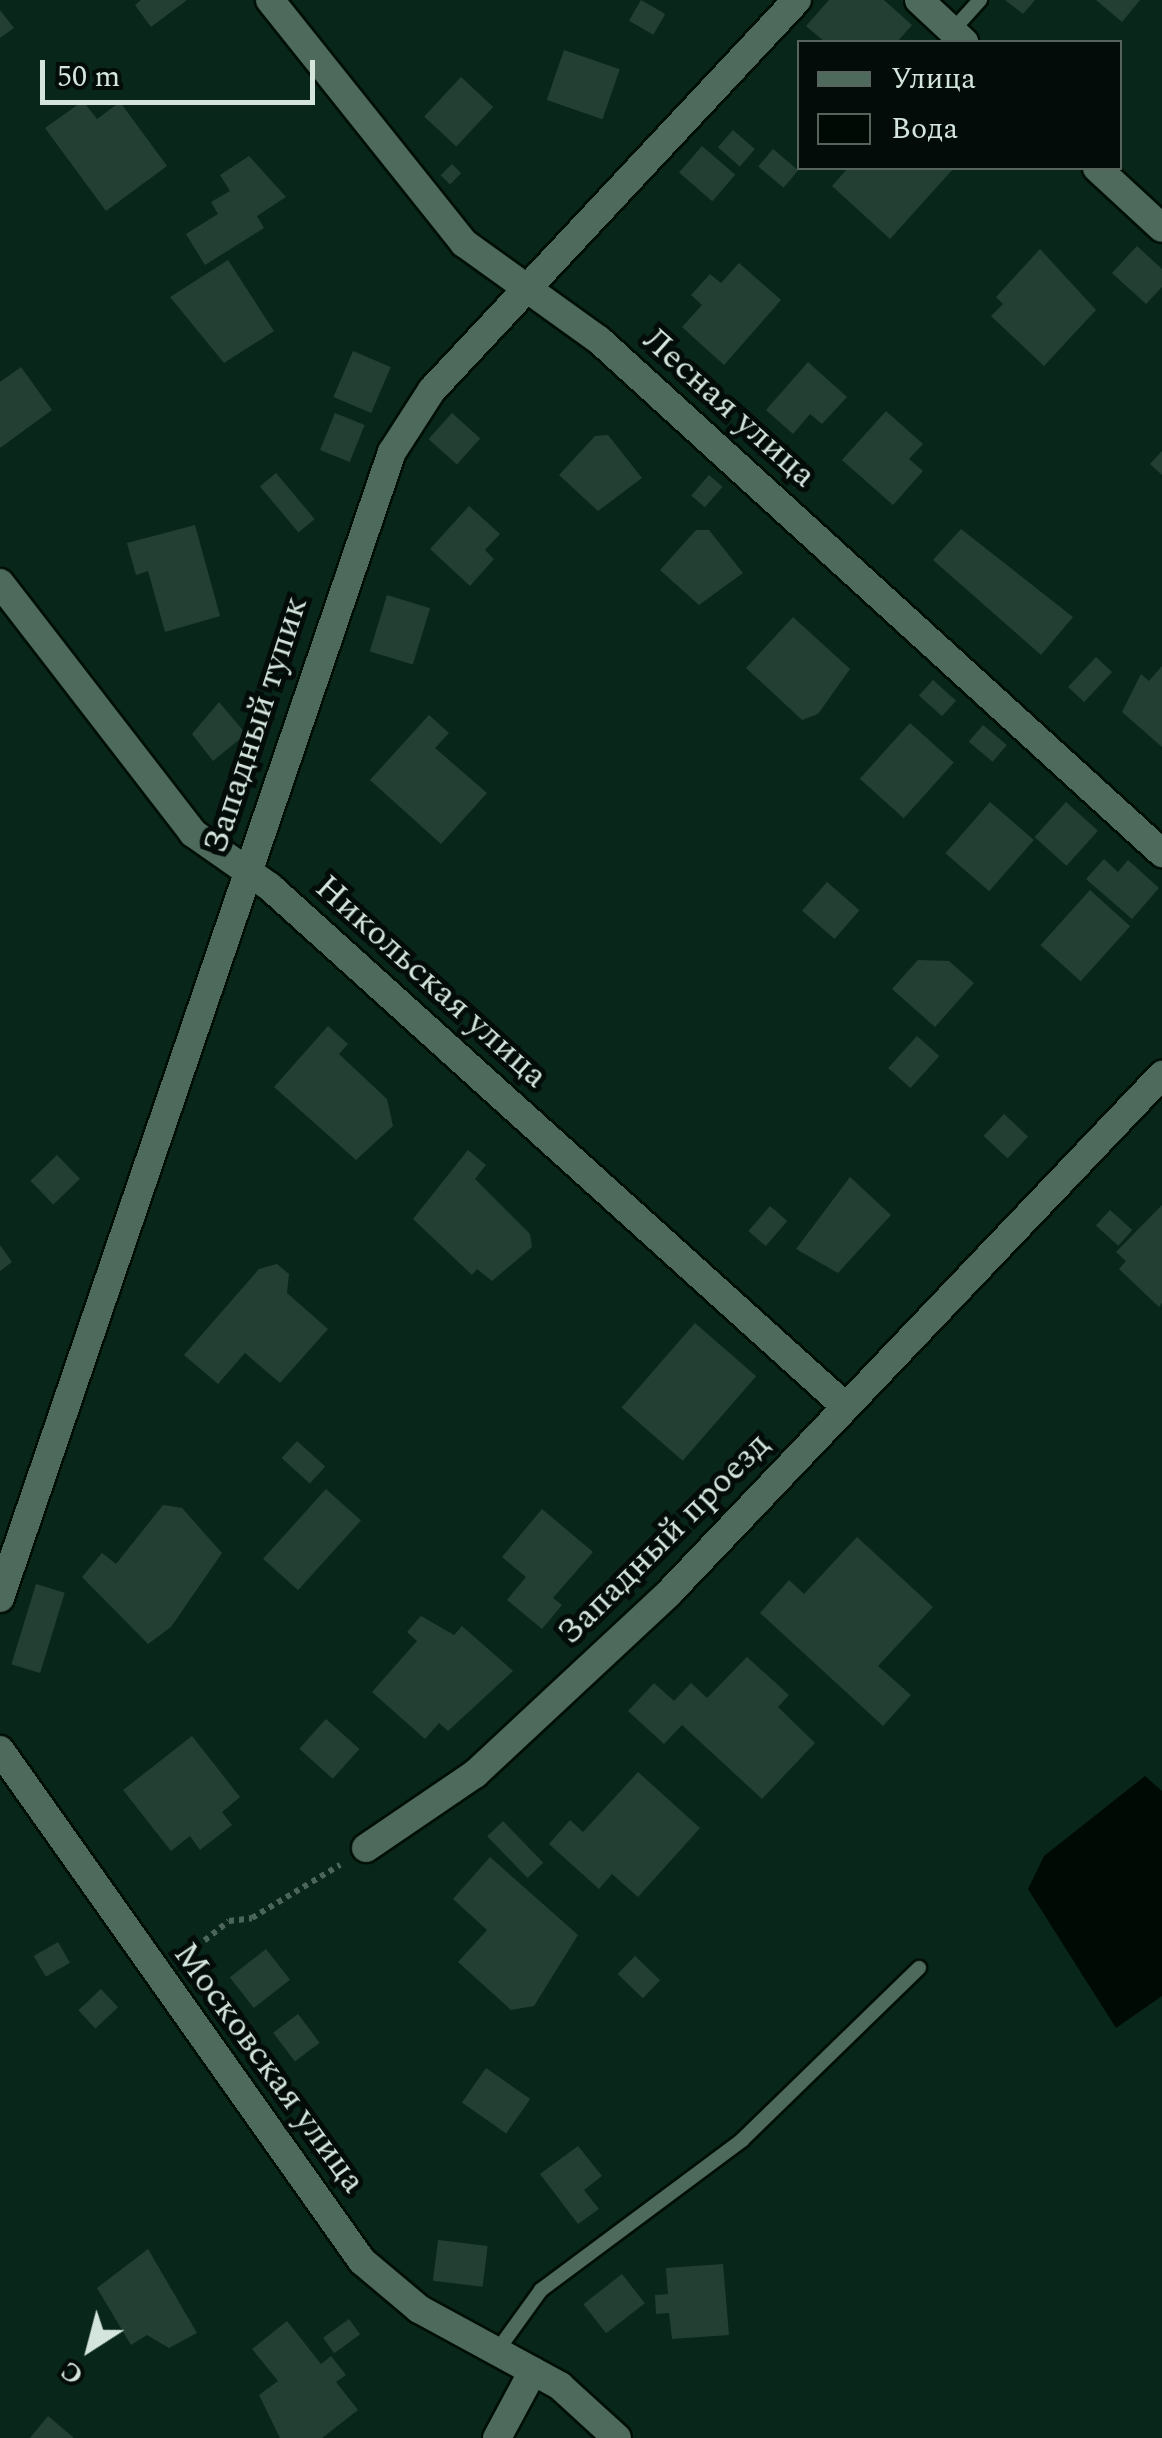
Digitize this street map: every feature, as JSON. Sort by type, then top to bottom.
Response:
[{"type":"street","name":"Лесная улица","points":[[270,0],[437,216],[530,286],[1162,853]]},
{"type":"street","name":"Западный тупик","points":[[0,1598],[392,452],[432,390],[797,0]]},
{"type":"street","points":[[920,0],[958,37]]},
{"type":"street","points":[[1099,170],[1162,228]]},
{"type":"street","name":"Никольская улица","points":[[0,584],[172,813],[248,872],[846,1407]]},
{"type":"street","name":"Западный проезд","points":[[366,1848],[476,1774],[668,1594],[1162,1075]]},
{"type":"street","name":"Московская улица","points":[[0,1750],[157,1978],[362,2262],[419,2309],[532,2371],[617,2438]]},
{"type":"street","points":[[497,2438],[532,2371]]},
{"type":"lane","points":[[958,37],[980,0]]},
{"type":"lane","points":[[497,2351],[541,2290],[742,2140],[919,1968]]},
{"type":"path","points":[[157,1978],[229,1921],[252,1918],[366,1848]]},
{"type":"water","points":[[1145,1776],[1162,1791],[1162,1996],[1116,2028],[1028,1889],[1044,1856]]},
{"type":"building","points":[[141,0],[187,0],[151,27],[135,5]]},
{"type":"building","points":[[641,0],[665,14],[653,35],[629,21]]},
{"type":"building","points":[[829,0],[884,0],[912,25],[899,40],[823,40],[806,26]]},
{"type":"building","points":[[1005,0],[1035,0],[1023,14]]},
{"type":"building","points":[[1096,0],[1140,0],[1122,22]]},
{"type":"building","points":[[0,10],[14,28],[0,38]]},
{"type":"building","points":[[564,50],[620,69],[603,119],[547,100]]},
{"type":"building","points":[[461,77],[493,107],[456,147],[424,116]]},
{"type":"building","points":[[83,101],[97,119],[120,102],[167,166],[106,211],[45,128]]},
{"type":"building","points":[[733,130],[755,149],[740,166],[718,147]]},
{"type":"building","points":[[702,146],[735,175],[712,201],[679,172]]},
{"type":"building","points":[[773,149],[798,170],[783,188],[758,167]]},
{"type":"building","points":[[249,156],[286,197],[257,216],[264,228],[205,265],[186,234],[218,214],[211,202],[230,191],[220,175]]},
{"type":"building","points":[[452,164],[461,173],[450,185],[441,175]]},
{"type":"building","points":[[846,170],[952,170],[890,239],[832,186]]},
{"type":"building","points":[[1137,246],[1162,269],[1162,287],[1146,304],[1112,273]]},
{"type":"building","points":[[1040,249],[1096,310],[1044,366],[991,316],[1003,304],[996,297]]},
{"type":"building","points":[[228,260],[274,331],[224,363],[170,297]]},
{"type":"building","points":[[739,263],[781,300],[724,365],[682,327],[702,305],[691,295],[710,274],[721,283]]},
{"type":"building","points":[[353,351],[391,367],[371,413],[333,397]]},
{"type":"building","points":[[808,362],[847,397],[822,424],[810,414],[793,434],[766,410]]},
{"type":"building","points":[[21,367],[52,410],[0,448],[0,382]]},
{"type":"building","points":[[886,411],[923,444],[909,459],[923,471],[893,505],[842,460]]},
{"type":"building","points":[[335,413],[365,425],[350,462],[320,450]]},
{"type":"building","points":[[452,413],[480,438],[457,464],[429,439]]},
{"type":"building","points":[[608,435],[642,478],[598,511],[559,475],[595,436]]},
{"type":"building","points":[[1162,451],[1162,475],[1150,464]]},
{"type":"building","points":[[276,473],[315,519],[298,532],[260,486]]},
{"type":"building","points":[[709,475],[723,487],[705,507],[691,495]]},
{"type":"building","points":[[469,506],[500,534],[485,550],[494,559],[470,586],[430,549]]},
{"type":"building","points":[[195,525],[220,616],[165,632],[148,571],[136,575],[127,543]]},
{"type":"building","points":[[961,529],[1073,617],[1041,655],[933,560]]},
{"type":"building","points":[[696,530],[709,530],[743,573],[699,605],[660,570]]},
{"type":"building","points":[[387,595],[430,608],[413,665],[370,651]]},
{"type":"building","points":[[793,617],[850,669],[818,714],[802,720],[746,668]]},
{"type":"building","points":[[1096,657],[1112,672],[1084,702],[1068,687]]},
{"type":"building","points":[[1162,666],[1162,747],[1122,712],[1141,674],[1149,681]]},
{"type":"building","points":[[933,680],[956,701],[942,716],[919,696]]},
{"type":"building","points":[[219,702],[246,734],[213,761],[192,734]]},
{"type":"building","points":[[429,715],[449,733],[435,748],[487,793],[441,844],[370,780]]},
{"type":"building","points":[[910,723],[954,762],[904,818],[860,779]]},
{"type":"building","points":[[983,725],[1007,745],[993,762],[969,742]]},
{"type":"building","points":[[990,802],[1034,840],[989,891],[945,853]]},
{"type":"building","points":[[1066,802],[1098,831],[1067,866],[1035,837]]},
{"type":"building","points":[[1104,859],[1118,872],[1128,860],[1159,888],[1132,919],[1086,879]]},
{"type":"building","points":[[827,882],[859,910],[835,939],[802,911]]},
{"type":"building","points":[[1090,890],[1130,926],[1081,981],[1040,945]]},
{"type":"building","points":[[918,960],[949,961],[974,983],[935,1027],[892,989]]},
{"type":"building","points":[[328,1026],[348,1044],[339,1054],[387,1099],[393,1126],[356,1160],[274,1087]]},
{"type":"building","points":[[917,1036],[939,1056],[911,1088],[888,1068]]},
{"type":"building","points":[[1004,1114],[1028,1137],[1008,1158],[984,1136]]},
{"type":"building","points":[[468,1150],[486,1165],[475,1179],[530,1234],[532,1247],[492,1281],[477,1269],[472,1275],[413,1219]]},
{"type":"building","points":[[57,1155],[80,1179],[53,1204],[30,1181]]},
{"type":"building","points":[[850,1177],[891,1215],[838,1273],[796,1249]]},
{"type":"building","points":[[1162,1205],[1159,1307],[1119,1269],[1126,1261],[1116,1252]]},
{"type":"building","points":[[770,1206],[787,1221],[766,1246],[748,1231]]},
{"type":"building","points":[[1110,1210],[1132,1230],[1118,1246],[1096,1226]]},
{"type":"building","points":[[0,1245],[12,1262],[0,1271]]},
{"type":"building","points":[[277,1264],[289,1274],[287,1293],[328,1329],[280,1383],[245,1353],[218,1384],[184,1355],[259,1269]]},
{"type":"building","points":[[695,1323],[756,1376],[683,1461],[622,1408]]},
{"type":"building","points":[[297,1441],[325,1466],[310,1484],[282,1458]]},
{"type":"building","points":[[326,1489],[361,1520],[298,1590],[263,1559]]},
{"type":"building","points":[[163,1505],[182,1508],[222,1553],[171,1627],[148,1644],[82,1577],[102,1553],[116,1564]]},
{"type":"building","points":[[542,1509],[593,1552],[553,1598],[562,1605],[542,1629],[507,1600],[526,1577],[502,1557]]},
{"type":"building","points":[[857,1537],[933,1607],[878,1666],[911,1695],[883,1726],[760,1613],[789,1580],[804,1594]]},
{"type":"building","points":[[36,1584],[65,1593],[40,1673],[11,1664]]},
{"type":"building","points":[[421,1616],[454,1635],[462,1626],[513,1671],[448,1731],[439,1723],[425,1739],[372,1692],[417,1641],[407,1632]]},
{"type":"building","points":[[747,1657],[789,1695],[778,1707],[815,1743],[762,1799],[682,1725],[664,1744],[628,1711],[654,1683],[674,1701],[691,1683],[707,1698]]},
{"type":"building","points":[[326,1719],[359,1749],[333,1779],[299,1749]]},
{"type":"building","points":[[192,1736],[240,1797],[222,1812],[232,1825],[200,1850],[190,1836],[171,1851],[123,1790]]},
{"type":"building","points":[[638,1772],[700,1828],[638,1897],[612,1874],[599,1889],[549,1844],[570,1820],[583,1832]]},
{"type":"building","points":[[503,1821],[543,1863],[527,1878],[487,1836]]},
{"type":"building","points":[[490,1857],[578,1935],[534,2006],[511,2010],[458,1962],[487,1930],[453,1899]]},
{"type":"building","points":[[58,1942],[70,1963],[46,1977],[34,1956]]},
{"type":"building","points":[[266,1949],[290,1980],[254,2008],[230,1977]]},
{"type":"building","points":[[635,1956],[660,1980],[643,1998],[618,1974]]},
{"type":"building","points":[[101,1989],[118,2007],[95,2028],[78,2010]]},
{"type":"building","points":[[298,2014],[320,2043],[295,2061],[273,2033]]},
{"type":"building","points":[[486,2068],[530,2099],[506,2133],[462,2102]]},
{"type":"building","points":[[578,2146],[602,2176],[584,2190],[599,2209],[578,2224],[540,2174]]},
{"type":"building","points":[[438,2240],[488,2246],[483,2287],[433,2281]]},
{"type":"building","points":[[148,2249],[197,2333],[169,2348],[147,2335],[131,2345],[97,2288]]},
{"type":"building","points":[[723,2264],[729,2335],[672,2339],[669,2313],[656,2314],[655,2295],[668,2294],[666,2268]]},
{"type":"building","points":[[622,2274],[645,2303],[606,2333],[583,2304]]},
{"type":"building","points":[[349,2319],[360,2334],[334,2353],[323,2338]]},
{"type":"building","points":[[287,2321],[321,2364],[331,2356],[346,2375],[336,2382],[358,2410],[322,2438],[280,2438],[259,2395],[278,2381],[252,2349]]},
{"type":"building","points":[[48,2416],[74,2438],[30,2438]]}]
